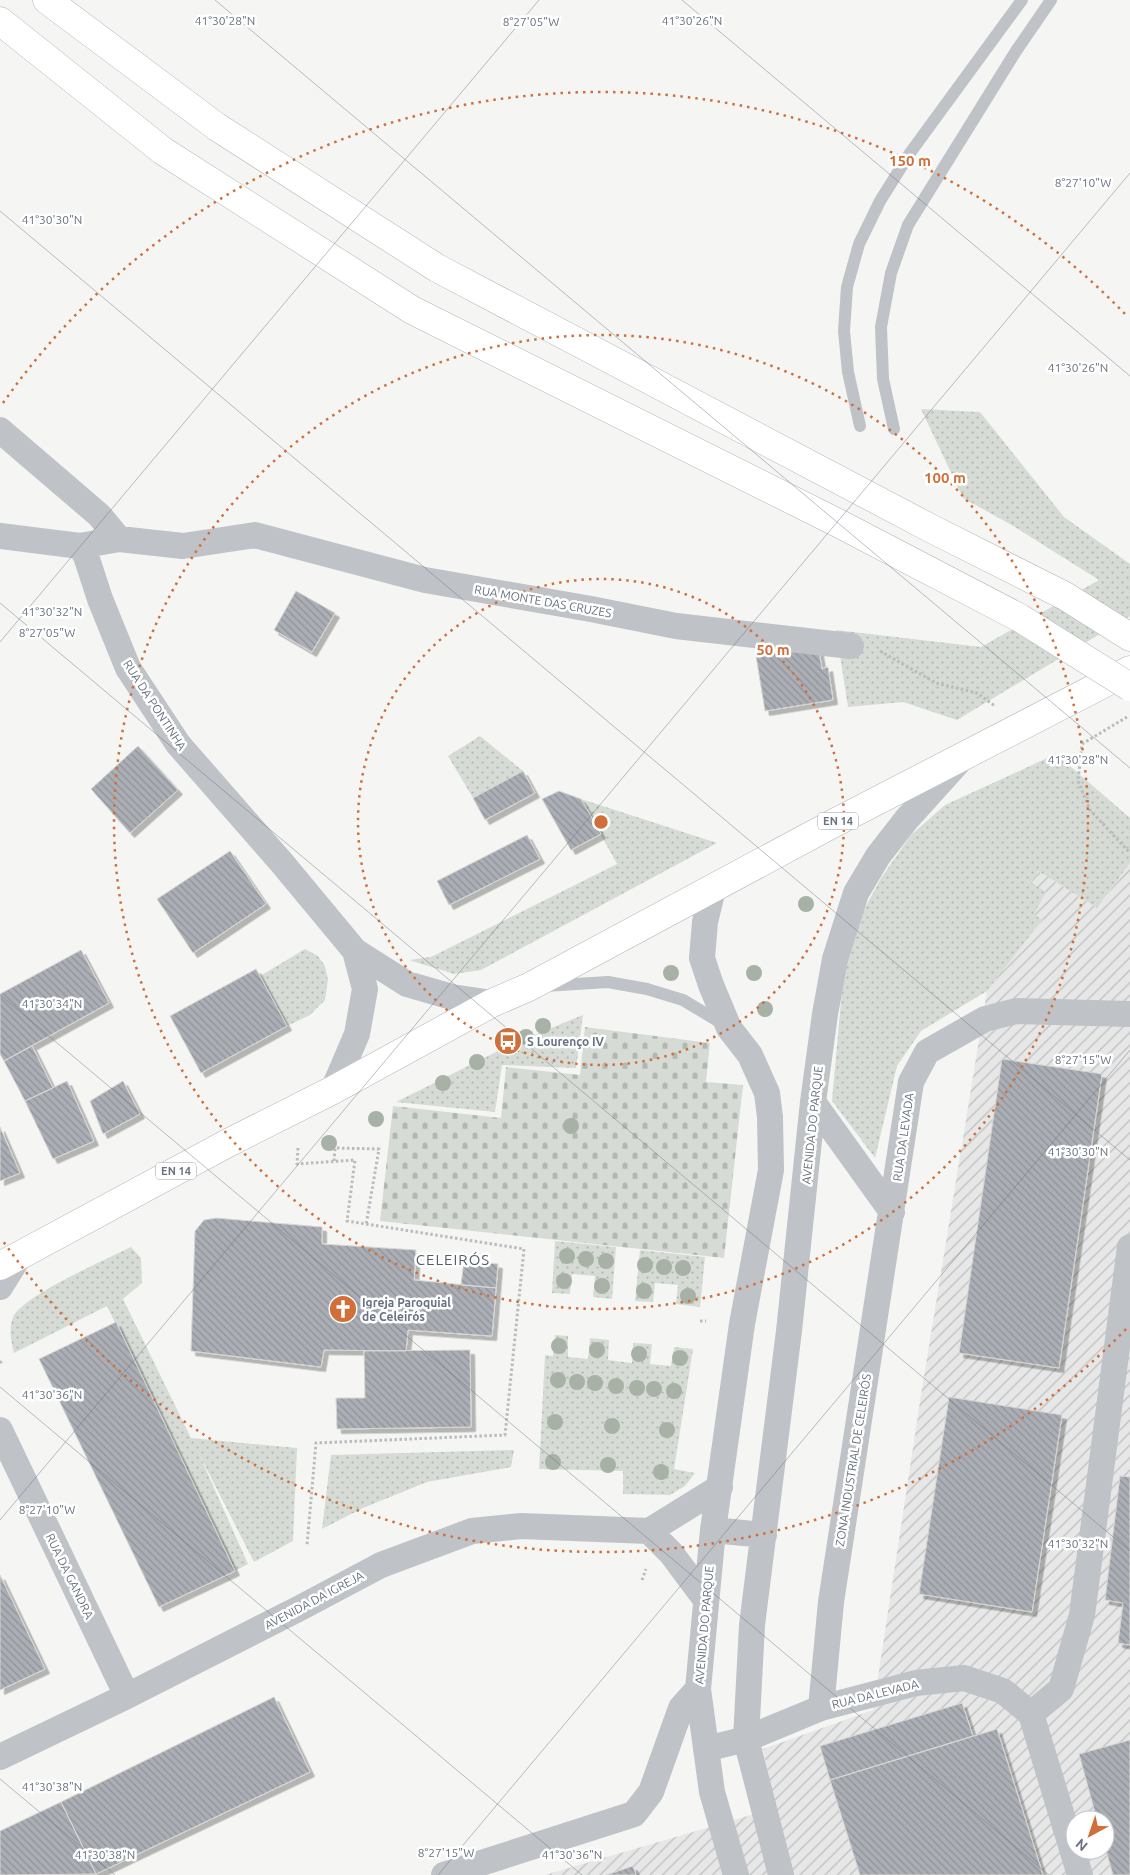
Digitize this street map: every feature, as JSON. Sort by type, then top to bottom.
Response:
[{"type":"main road","points":[[47,0],[217,127],[437,268],[932,529],[1065,596],[1130,637]]},
{"type":"main road","points":[[0,21],[163,151],[412,310],[836,522],[1020,618],[1130,687]]},
{"type":"main road","name":"EN 14","points":[[10,1260],[228,1143],[333,1090],[492,1003],[529,987],[836,822],[1130,670]]},
{"type":"street","points":[[0,430],[99,515],[119,539]]},
{"type":"street","name":"RUA MONTE DAS CRUZES","points":[[80,546],[119,539],[183,546],[255,535],[425,580],[676,626],[851,646]]},
{"type":"street","points":[[0,536],[80,546]]},
{"type":"street","name":"RUA DA PONTINHA","points":[[80,546],[86,556],[100,599],[128,668],[178,744],[282,863],[355,951],[407,984],[452,997],[492,1003]]},
{"type":"street","name":"AVENIDA DO PARQUE","points":[[782,1875],[746,1739],[752,1626],[789,1331],[825,1014],[835,959],[856,893],[878,856],[906,820],[964,756]]},
{"type":"street","name":"AVENIDA DO PARQUE","points":[[713,889],[705,922],[702,958],[729,1028],[750,1055],[767,1093],[770,1117],[771,1170],[742,1324],[714,1530],[698,1688],[712,1792],[736,1875]]},
{"type":"street","name":"RUA DA PONTINHA","points":[[333,1090],[357,1034],[365,989],[355,951]]},
{"type":"street","name":"RUA DA LEVADA","points":[[892,1212],[911,1082],[927,1052],[985,1019],[1016,1011],[1130,1014]]},
{"type":"street","name":"RUA DA LEVADA","points":[[814,1102],[892,1212]]},
{"type":"street","name":"ZONA INDUSTRIAL DE CELEIRÓS","points":[[821,1708],[831,1602],[892,1212]]},
{"type":"street","points":[[1080,1875],[1031,1714],[1061,1689],[1082,1615],[1130,1246]]},
{"type":"street","points":[[0,1286],[10,1260]]},
{"type":"street","name":"RUA DA GANDRA","points":[[0,1430],[127,1696]]},
{"type":"street","points":[[706,1600],[671,1553],[649,1530],[720,1487]]},
{"type":"street","name":"AVENIDA DA IGREJA","points":[[0,1757],[127,1696],[381,1565],[472,1531],[521,1526],[649,1530]]},
{"type":"street","points":[[714,1530],[764,1534]]},
{"type":"street","name":"RUA DA LEVADA","points":[[746,1739],[821,1708],[916,1683],[964,1678],[1003,1691],[1031,1714]]},
{"type":"street","points":[[444,1875],[634,1814],[651,1792],[681,1708],[698,1688]]},
{"type":"street","points":[[706,1749],[746,1739]]},
{"type":"lane","points":[[860,426],[848,372],[844,331],[847,287],[859,244],[880,201],[910,153],[1022,0]]},
{"type":"lane","points":[[894,429],[883,379],[881,327],[891,273],[908,225],[1016,51],[1051,0]]},
{"type":"lane","name":"AVENIDA DO PARQUE","points":[[529,987],[608,982],[647,989],[683,1000],[729,1028]]},
{"type":"path","points":[[851,646],[872,646],[936,683],[977,693],[997,707]]},
{"type":"path","points":[[1130,716],[1082,744],[1078,781],[1090,810],[1130,853]]},
{"type":"path","points":[[298,1148],[297,1164],[355,1160],[347,1221],[524,1249],[505,1435],[316,1443],[307,1545]]},
{"type":"path","points":[[334,1161],[335,1148],[379,1149],[366,1225]]},
{"type":"path","points":[[700,1321],[706,1321]]},
{"type":"shaded area","points":[[1130,863],[1130,1875],[545,1875],[775,1808],[763,1749],[873,1710],[921,1395],[987,991],[1042,920],[1034,915],[1031,882],[1038,871],[1097,908]]},
{"type":"green space","points":[[921,409],[980,412],[1064,517],[1130,564],[1130,616],[957,720],[903,702],[848,707],[836,630],[981,647],[1099,580],[1015,527],[963,498]]},
{"type":"green space","points":[[480,736],[523,771],[473,798],[448,756]]},
{"type":"green space","points":[[1056,754],[1130,818],[1130,863],[1097,908],[1038,871],[1031,882],[1046,892],[1034,914],[1042,920],[987,991],[921,1031],[897,1066],[875,1158],[832,1101],[844,968],[858,921],[881,878],[911,835],[945,805]]},
{"type":"green space","points":[[581,799],[717,843],[481,970],[454,974],[409,960],[431,957],[617,864]]},
{"type":"green space","points":[[305,949],[318,956],[325,966],[328,980],[325,1000],[310,1015],[287,1026],[260,976]]},
{"type":"green space","points":[[583,1015],[576,1068],[502,1065],[495,1112],[396,1102],[510,1045]]},
{"type":"green space","points":[[585,1027],[710,1043],[706,1082],[743,1085],[724,1258],[380,1221],[393,1106],[501,1118],[506,1067],[580,1075]]},
{"type":"green space","points":[[555,1241],[616,1247],[612,1299],[593,1297],[595,1276],[572,1274],[570,1294],[552,1293]]},
{"type":"green space","points":[[131,1247],[141,1258],[142,1283],[123,1299],[191,1438],[297,1448],[293,1541],[254,1562],[199,1454],[248,1564],[235,1571],[107,1306],[14,1353],[11,1339],[11,1324],[14,1315],[22,1306],[51,1287]]},
{"type":"green space","points":[[640,1250],[705,1257],[700,1307],[676,1304],[678,1285],[655,1283],[653,1302],[635,1301]]},
{"type":"green space","points":[[555,1335],[568,1336],[568,1357],[588,1359],[590,1338],[609,1340],[608,1360],[632,1363],[633,1343],[652,1344],[650,1364],[671,1366],[674,1347],[693,1349],[674,1469],[695,1473],[685,1486],[670,1495],[623,1494],[623,1471],[539,1469],[545,1355],[553,1356]]},
{"type":"green space","points":[[514,1450],[511,1467],[427,1482],[363,1508],[322,1529],[331,1455]]},
{"type":"building","points":[[296,591],[335,613],[312,652],[274,630]]},
{"type":"building","points":[[818,646],[822,669],[828,667],[833,700],[765,711],[756,656]]},
{"type":"building","points":[[138,746],[178,790],[130,833],[91,789]]},
{"type":"building","points":[[523,771],[535,793],[485,820],[473,798]]},
{"type":"building","points":[[559,791],[581,799],[601,834],[571,850],[542,799]]},
{"type":"building","points":[[527,835],[540,859],[449,905],[437,881]]},
{"type":"building","points":[[230,851],[266,904],[193,953],[157,899]]},
{"type":"building","points":[[81,950],[109,1003],[4,1061],[0,1054],[0,994]]},
{"type":"building","points":[[256,969],[287,1026],[201,1073],[170,1016]]},
{"type":"building","points":[[32,1046],[53,1088],[25,1101],[4,1061]]},
{"type":"building","points":[[1002,1059],[1102,1074],[1059,1368],[959,1353]]},
{"type":"building","points":[[67,1081],[94,1141],[53,1159],[25,1101]]},
{"type":"building","points":[[123,1081],[140,1114],[103,1134],[90,1101]]},
{"type":"building","points":[[0,1127],[20,1173],[0,1181]]},
{"type":"building","name":"Igreja Paroquial de Celeirós","points":[[216,1218],[322,1227],[322,1244],[416,1250],[414,1280],[496,1288],[492,1336],[408,1330],[406,1351],[324,1350],[321,1367],[191,1351],[195,1231],[204,1220]]},
{"type":"building","points":[[464,1260],[498,1264],[496,1288],[461,1285]]},
{"type":"building","points":[[116,1322],[235,1571],[159,1607],[39,1359]]},
{"type":"building","points":[[470,1350],[471,1427],[337,1429],[336,1398],[365,1398],[364,1351]]},
{"type":"building","points":[[949,1397],[1062,1415],[1032,1612],[919,1594]]},
{"type":"building","points":[[1120,1476],[1130,1477],[1130,1645],[1118,1643],[1123,1603],[1105,1600]]},
{"type":"building","points":[[0,1575],[45,1669],[0,1690]]},
{"type":"building","points":[[274,1697],[310,1772],[96,1874],[61,1802]]},
{"type":"building","points":[[962,1703],[973,1736],[830,1780],[820,1746]]},
{"type":"building","points":[[997,1729],[1043,1875],[860,1875],[830,1780]]},
{"type":"building","points":[[1130,1740],[1130,1875],[1113,1875],[1109,1860],[1115,1860],[1115,1810],[1094,1810],[1079,1754]]},
{"type":"building","points":[[61,1802],[96,1874],[0,1875],[0,1831]]},
{"type":"building","points":[[633,1866],[636,1875],[606,1875]]},
{"type":"place","name":"S Lourenço IV","points":[[508,1041]]},
{"type":"place","name":"Igreja Paroquial de Celeirós","points":[[343,1309]]},
{"type":"district","name":"CELEIRÓS","points":[[453,1259]]}]
